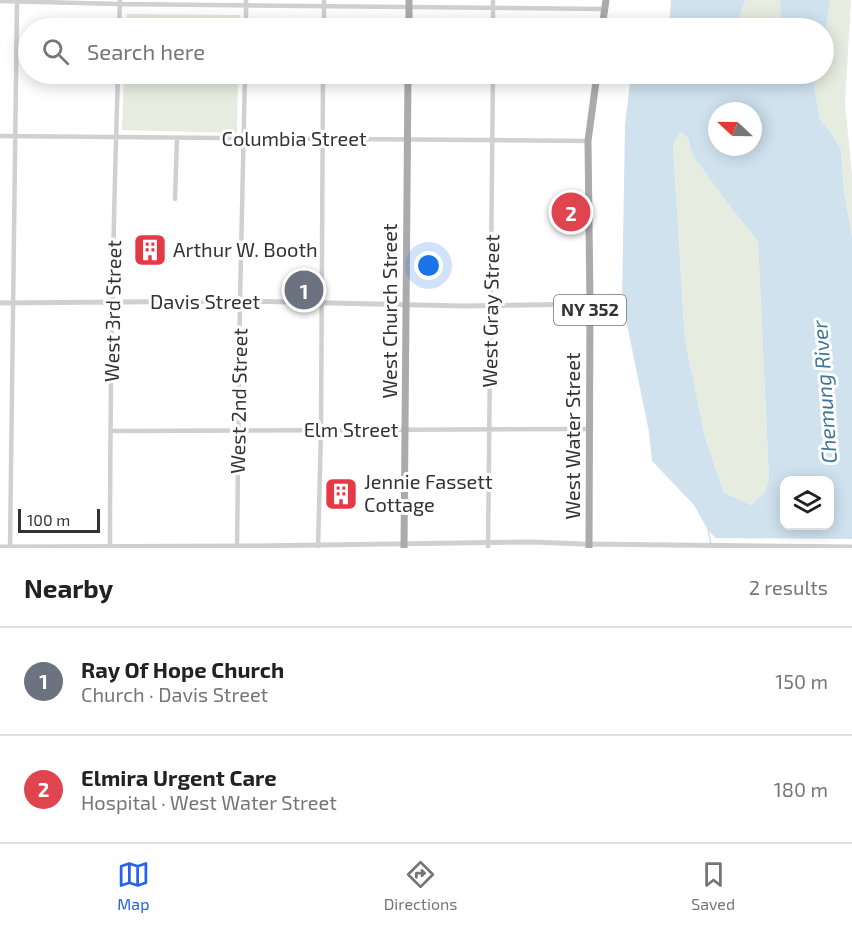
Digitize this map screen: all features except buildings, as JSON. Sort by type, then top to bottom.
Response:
[{"type":"main road","points":[[604,18],[606,0]]},
{"type":"main road","name":"West Church Street","points":[[404,546],[408,84]]},
{"type":"main road","name":"West Water Street","points":[[589,546],[588,141],[596,84]]},
{"type":"street","points":[[493,18],[494,0]]},
{"type":"street","points":[[0,1],[409,3],[493,8],[605,9]]},
{"type":"street","points":[[10,548],[17,1]]},
{"type":"street","points":[[119,2],[119,18]]},
{"type":"street","name":"West 3rd Street","points":[[110,547],[112,303],[118,84]]},
{"type":"street","name":"West 2nd Street","points":[[237,547],[245,84]]},
{"type":"street","points":[[318,547],[323,84]]},
{"type":"street","name":"West Gray Street","points":[[488,545],[493,84]]},
{"type":"street","name":"Columbia Street","points":[[0,136],[588,141]]},
{"type":"street","points":[[175,199],[177,138]]},
{"type":"street","name":"Davis Street","points":[[0,303],[240,301],[491,306],[590,304]]},
{"type":"street","name":"Elm Street","points":[[111,431],[590,429]]},
{"type":"street","points":[[0,547],[488,545],[852,547]]},
{"type":"shaded area","points":[[745,0],[780,0],[781,18],[739,18]]},
{"type":"shaded area","points":[[830,0],[851,0],[845,103],[852,175],[852,237],[844,191],[841,150],[820,119],[814,87],[815,84],[834,84],[834,18],[828,18]]},
{"type":"shaded area","points":[[127,14],[240,15],[240,18],[127,18]]},
{"type":"shaded area","points":[[124,84],[238,84],[237,133],[122,130]]},
{"type":"shaded area","points":[[680,131],[688,138],[693,156],[758,241],[769,480],[765,492],[751,505],[724,493],[706,441],[685,341],[673,143]]},
{"type":"water","points":[[671,0],[745,0],[739,18],[670,17]]},
{"type":"water","points":[[780,0],[830,0],[828,18],[781,18]]},
{"type":"water","name":"Chemung River","points":[[630,84],[815,84],[820,119],[841,150],[844,191],[852,237],[852,548],[725,548],[708,530],[694,505],[652,461],[649,432],[622,300],[625,125]],"holes":[[[680,132],[688,138],[693,156],[758,241],[769,480],[765,492],[751,505],[724,493],[706,441],[685,341],[673,144]]]},
{"type":"pier","points":[[711,538],[852,539],[852,548],[721,548]]},
{"type":"waterway","points":[[708,530],[711,544]]},
{"type":"place","name":"Elmira Urgent Care","points":[[571,212]]},
{"type":"place","name":"Arthur W. Booth","points":[[150,250]]},
{"type":"place","name":"Ray Of Hope Church","points":[[304,290]]},
{"type":"place","name":"Jennie Fassett Cottage","points":[[341,494]]}]
